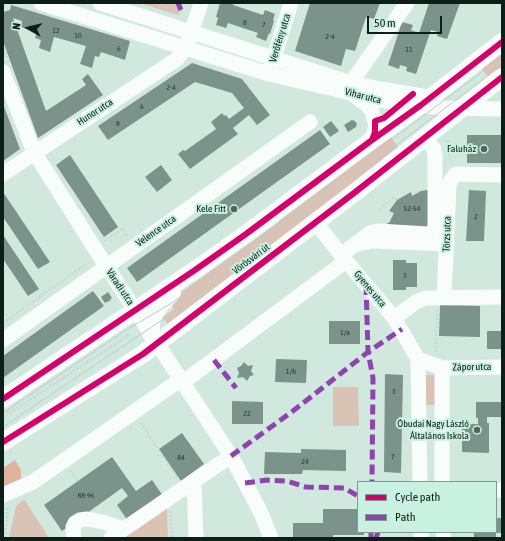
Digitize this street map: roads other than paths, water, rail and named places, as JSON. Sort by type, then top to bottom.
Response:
[{"type":"main road","points":[[3,399],[246,234],[426,101],[502,42]]},
{"type":"main road","name":"Vörösvári út","points":[[3,442],[135,359],[154,339],[316,222],[502,77]]},
{"type":"main road","points":[[154,339],[151,322],[159,306],[195,270]]},
{"type":"street","name":"Vihar utca","points":[[41,3],[269,74],[351,88],[381,90],[462,108],[502,109]]},
{"type":"street","name":"Vihar utca","points":[[100,3],[274,58],[351,88]]},
{"type":"street","points":[[186,48],[201,3]]},
{"type":"street","name":"Verőfény utca","points":[[269,74],[291,3]]},
{"type":"street","points":[[372,140],[376,126],[372,111],[351,88],[407,3]]},
{"type":"street","name":"Hunor utca","points":[[3,174],[176,59],[186,48]]},
{"type":"street","name":"Váradi utca","points":[[3,72],[34,152],[106,266],[231,456],[261,513],[271,538]]},
{"type":"street","name":"Velence utca","points":[[3,340],[310,122]]},
{"type":"street","points":[[6,499],[181,381],[343,258],[370,233],[378,231],[431,233],[435,228],[435,155],[434,150],[425,137]]},
{"type":"street","name":"Törzs utca","points":[[441,297],[447,244],[449,186],[451,180],[456,174],[502,175]]},
{"type":"street","name":"Gyenes utca","points":[[316,222],[343,258],[394,318],[418,359],[420,481]]},
{"type":"street","points":[[343,258],[354,247],[366,242],[447,244]]},
{"type":"street","points":[[394,318],[421,299],[441,297],[502,297]]},
{"type":"street","points":[[418,359],[442,368],[442,481]]},
{"type":"street","name":"Zápor utca","points":[[442,368],[502,367]]},
{"type":"street","points":[[111,538],[231,456]]},
{"type":"street","points":[[188,485],[196,538]]},
{"type":"street","points":[[74,538],[73,527],[75,523],[80,520],[87,519],[99,521],[124,529]]},
{"type":"tram line","points":[[3,413],[126,330],[172,303],[478,75],[502,55]]},
{"type":"tram line","points":[[3,427],[174,312],[336,191],[482,80],[502,63]]},
{"type":"place","name":"Faluház","points":[[484,149]]},
{"type":"place","name":"Kele Fitt","points":[[234,209]]},
{"type":"place","name":"Óbudai Nagy László Általános Iskola","points":[[477,430]]}]
